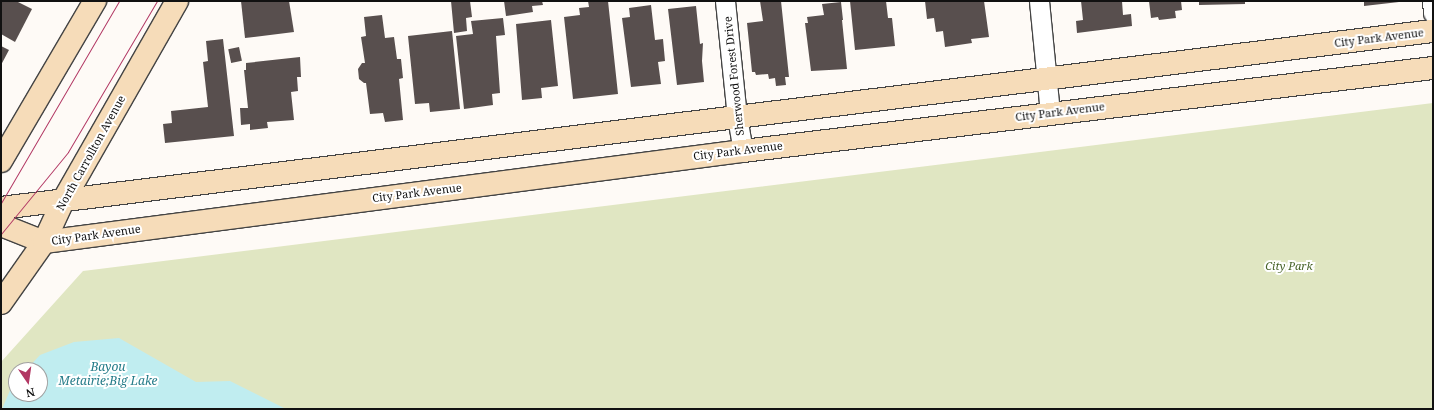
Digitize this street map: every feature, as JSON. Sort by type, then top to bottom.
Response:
[{"type":"main road","points":[[1,161],[95,1]]},
{"type":"main road","name":"North Carrollton Avenue","points":[[1,303],[44,242],[63,201],[177,1]]},
{"type":"main road","name":"City Park Avenue","points":[[1,208],[1433,31]]},
{"type":"main road","name":"City Park Avenue","points":[[44,242],[742,151],[1433,68]]},
{"type":"main road","points":[[1,225],[44,242]]},
{"type":"street","name":"Sherwood Forest Drive","points":[[725,1],[742,151]]},
{"type":"street","points":[[1039,1],[1050,113]]},
{"type":"street","points":[[1432,1],[1433,13]]},
{"type":"green space","name":"City Park","points":[[1433,103],[1433,409],[1,409],[1,362],[83,271]]},
{"type":"water","name":"Bayou Metairie;Big Lake","points":[[119,338],[196,382],[230,381],[286,409],[2,409],[8,395],[8,402],[48,402],[48,362],[33,362],[40,355],[74,342]]},
{"type":"building","points":[[1,1],[16,1],[32,9],[15,42],[1,34]]},
{"type":"building","points":[[241,1],[289,1],[294,32],[245,38]]},
{"type":"building","points":[[451,1],[470,1],[472,17],[466,18],[467,31],[454,33]]},
{"type":"building","points":[[504,1],[542,1],[543,5],[532,6],[533,12],[506,16]]},
{"type":"building","points":[[588,1],[608,1],[618,94],[573,99],[564,17],[580,15],[579,8],[589,7]]},
{"type":"building","points":[[760,1],[781,1],[789,77],[785,77],[786,85],[776,86],[775,78],[769,79],[768,74],[756,75],[755,72],[752,72],[747,23],[763,21]]},
{"type":"building","points":[[850,1],[886,1],[888,18],[892,18],[895,46],[855,50]]},
{"type":"building","points":[[925,1],[984,1],[989,37],[971,39],[972,43],[945,47],[943,31],[936,32],[934,18],[927,19]]},
{"type":"building","points":[[1081,1],[1122,1],[1123,15],[1131,14],[1132,26],[1077,33],[1076,21],[1083,20]]},
{"type":"building","points":[[1149,1],[1181,1],[1182,10],[1175,11],[1176,18],[1159,20],[1158,17],[1151,18]]},
{"type":"building","points":[[1199,1],[1245,1],[1245,4],[1199,5]]},
{"type":"building","points":[[1364,1],[1399,1],[1399,2],[1364,6]]},
{"type":"building","points":[[841,2],[847,69],[811,71],[805,23],[808,23],[807,17],[824,15],[822,4]]},
{"type":"building","points":[[651,5],[655,40],[663,39],[665,61],[658,62],[661,84],[631,87],[622,18],[630,17],[629,8]]},
{"type":"building","points":[[696,6],[700,44],[703,43],[702,61],[704,82],[677,85],[668,9]]},
{"type":"building","points":[[382,15],[385,38],[394,37],[397,59],[401,59],[403,78],[399,79],[403,120],[385,122],[383,113],[370,114],[366,83],[359,79],[358,69],[362,63],[365,63],[361,37],[366,36],[364,17]]},
{"type":"building","points":[[503,18],[505,35],[496,36],[500,93],[492,94],[493,105],[464,109],[456,36],[473,34],[471,21]]},
{"type":"building","points":[[551,20],[558,86],[541,88],[542,98],[522,100],[516,24]]},
{"type":"building","points":[[452,31],[460,109],[430,112],[429,103],[415,104],[408,36]]},
{"type":"building","points":[[223,39],[234,136],[165,143],[163,124],[172,123],[171,111],[208,107],[203,62],[208,61],[206,41]]},
{"type":"building","points":[[1,46],[9,50],[1,65]]},
{"type":"building","points":[[239,47],[242,61],[231,63],[228,49]]},
{"type":"building","points":[[300,57],[301,77],[297,77],[298,91],[291,92],[294,120],[267,122],[268,128],[250,130],[250,124],[241,125],[240,108],[248,108],[244,70],[246,70],[246,63]]},
{"type":"tram line","points":[[1,203],[119,1]]},
{"type":"tram line","points":[[1,234],[68,152],[157,1]]}]
